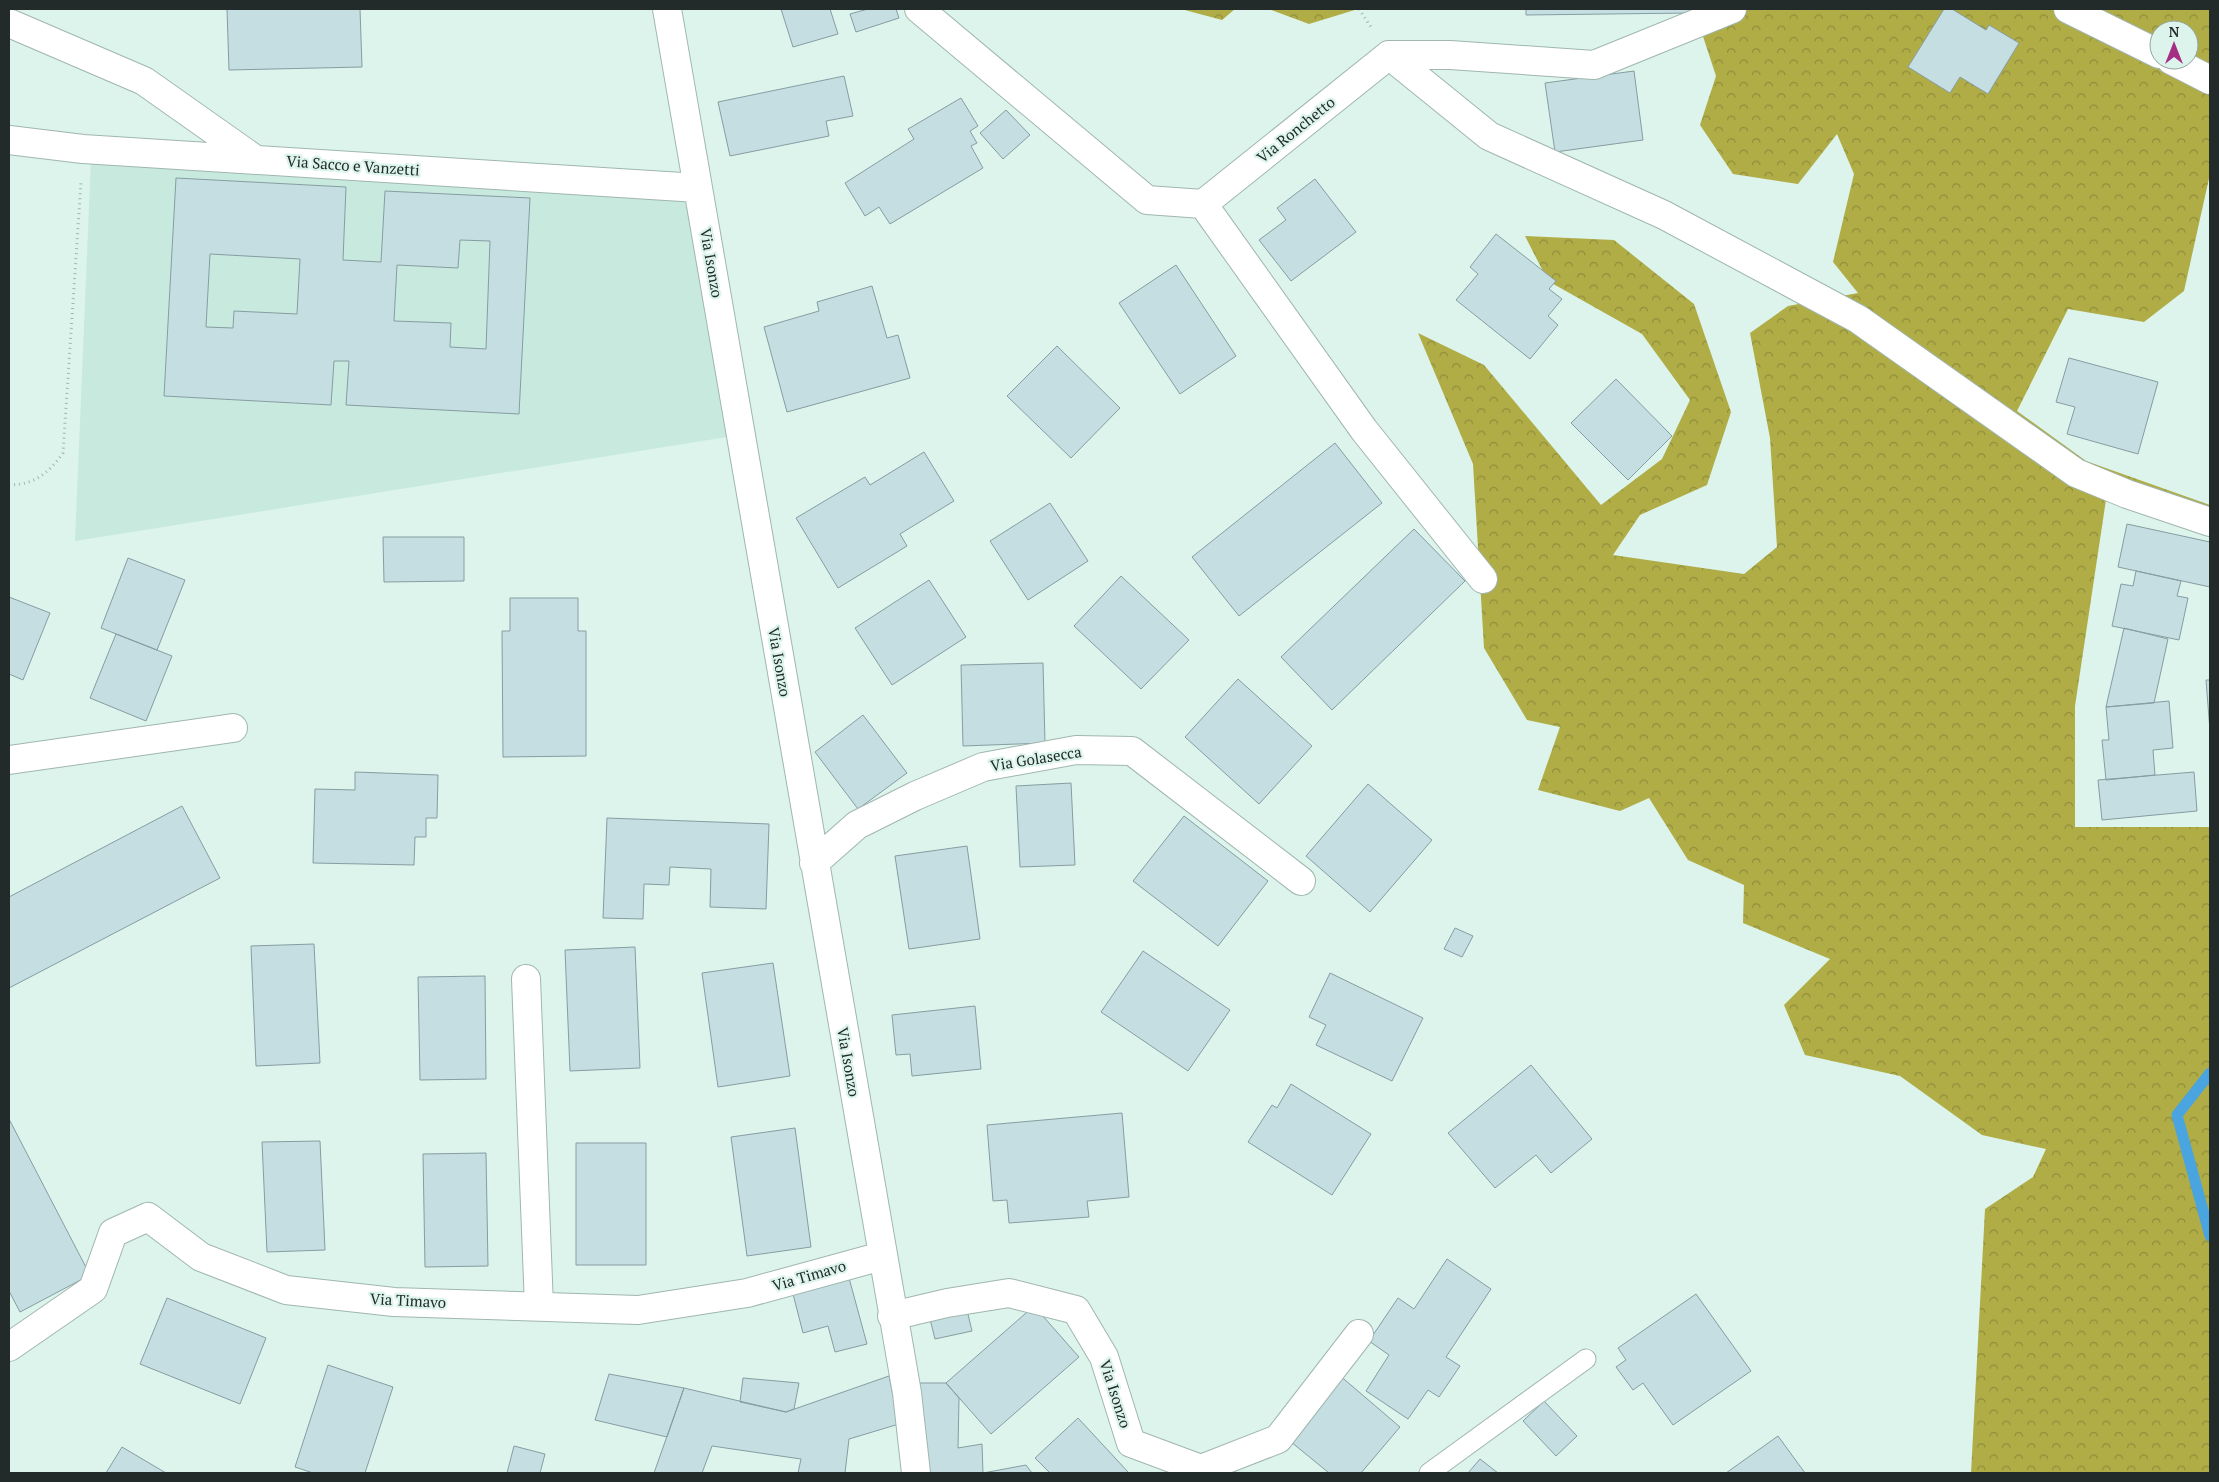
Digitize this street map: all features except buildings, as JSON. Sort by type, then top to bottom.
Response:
[{"type":"street","name":"Via Isonzo","points":[[666,9],[892,1316],[907,1393],[916,1473]]},
{"type":"street","points":[[919,9],[1147,200],[1203,204],[1364,430],[1483,579]]},
{"type":"street","points":[[1389,54],[1450,54],[1594,65],[1732,9]]},
{"type":"street","points":[[2068,9],[2149,49]]},
{"type":"street","points":[[9,23],[144,80],[256,160]]},
{"type":"street","points":[[1389,54],[1489,136],[1664,215],[1858,319],[2076,473],[2127,494],[2210,522]]},
{"type":"street","name":"Via Ronchetto","points":[[1203,204],[1389,54]]},
{"type":"street","points":[[2190,70],[2210,80]]},
{"type":"street","name":"Via Sacco e Vanzetti","points":[[9,140],[83,148],[698,188]]},
{"type":"street","points":[[9,760],[233,728]]},
{"type":"street","name":"Via Golasecca","points":[[814,863],[857,825],[914,796],[983,767],[1076,750],[1132,751],[1301,881]]},
{"type":"street","points":[[526,979],[539,1306]]},
{"type":"street","name":"Via Timavo","points":[[9,1347],[93,1289],[113,1233],[148,1218],[201,1257],[286,1290],[394,1302],[638,1310],[747,1293],[882,1256]]},
{"type":"street","name":"Via Isonzo","points":[[892,1316],[947,1303],[1009,1293],[1076,1310],[1104,1357],[1132,1443],[1211,1471],[1278,1439],[1360,1334]]},
{"type":"lane","points":[[1428,1473],[1586,1359]]},
{"type":"path","points":[[9,485],[21,485],[40,478],[53,468],[63,453],[83,148]]},
{"type":"shaded area","points":[[91,160],[690,197],[727,437],[75,541]]},
{"type":"green space","points":[[1181,9],[1235,9],[1222,20]]},
{"type":"green space","points":[[1269,9],[1358,9],[1309,24]]},
{"type":"green space","points":[[1694,9],[2210,9],[2210,174],[2184,291],[2144,322],[2068,309],[2017,411],[2086,461],[2210,505],[2210,528],[2107,493],[2075,706],[2075,827],[2210,827],[2210,1473],[1971,1473],[1985,1209],[2033,1177],[2046,1149],[1982,1135],[1900,1076],[1805,1055],[1784,1005],[1830,959],[1743,923],[1744,885],[1688,860],[1649,798],[1620,811],[1538,790],[1560,727],[1527,720],[1484,648],[1473,464],[1418,333],[1484,365],[1601,505],[1662,459],[1690,400],[1642,334],[1548,281],[1525,236],[1614,240],[1694,304],[1731,412],[1707,485],[1640,515],[1613,555],[1744,574],[1777,547],[1770,438],[1750,333],[1788,306],[1858,293],[1833,262],[1854,174],[1837,134],[1798,184],[1733,174],[1700,125],[1716,76]]},
{"type":"waterway","points":[[2210,1073],[2177,1115],[2210,1236]]}]
